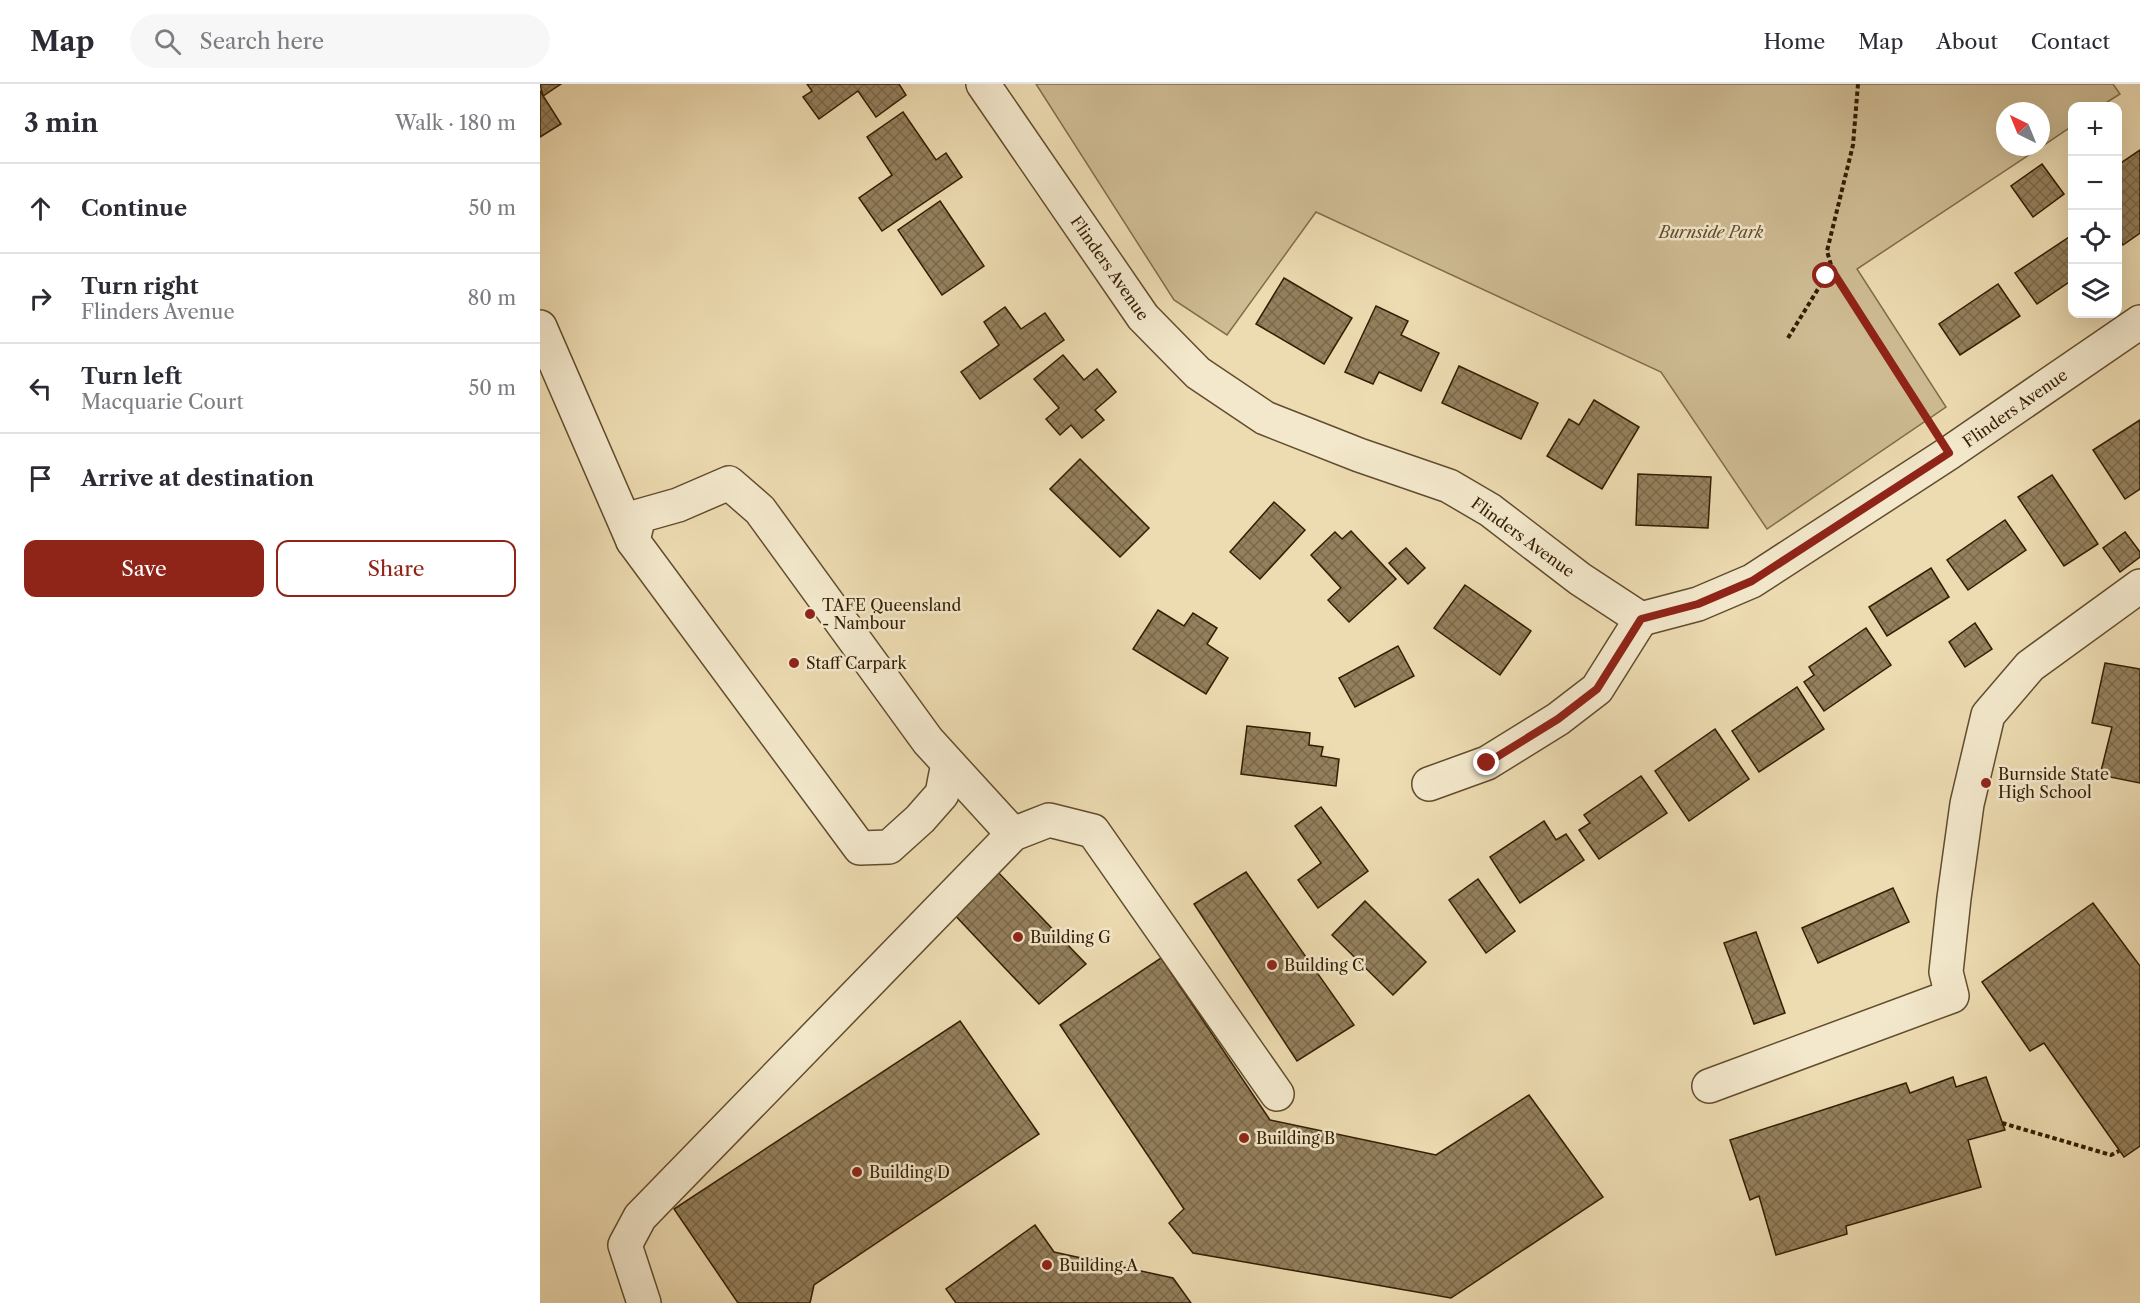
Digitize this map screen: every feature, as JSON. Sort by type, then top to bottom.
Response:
[{"type":"street","name":"Flinders Avenue","points":[[983,84],[1143,317],[1198,372],[1265,418],[1359,455],[1449,486],[1490,510],[1580,579],[1641,619],[1698,604],[1752,581],[1949,453],[2140,322]]},
{"type":"street","points":[[540,327],[633,541],[860,848],[889,847],[920,819],[942,795],[948,763]]},
{"type":"street","points":[[633,541],[639,516],[678,505],[729,483],[760,510],[928,741],[1013,834]]},
{"type":"street","points":[[1709,1086],[1952,996],[1946,972],[1954,898],[1967,804],[1988,715],[2030,666],[2140,586]]},
{"type":"street","points":[[1429,784],[1487,763],[1558,719],[1597,689],[1641,619]]},
{"type":"street","points":[[644,1303],[625,1245],[640,1217],[1013,834],[1049,820],[1093,831],[1277,1094]]},
{"type":"path","points":[[1858,84],[1853,145],[1827,251],[1833,272],[1949,453]]},
{"type":"path","points":[[1788,338],[1826,276],[1833,272]]},
{"type":"path","points":[[2002,1123],[2111,1155],[2120,1151]]},
{"type":"green space","name":"Burnside Park","points":[[1036,84],[2113,84],[2120,94],[2107,102],[2068,102],[2068,129],[2050,141],[2050,102],[1996,102],[1996,156],[2027,156],[1857,269],[1946,407],[1767,529],[1661,372],[1316,212],[1227,335],[1174,300]]},
{"type":"building","points":[[540,84],[561,84],[543,96]]},
{"type":"building","points":[[807,84],[899,84],[906,95],[876,117],[858,91],[819,119],[803,97],[812,91]]},
{"type":"building","points":[[540,91],[561,124],[540,137]]},
{"type":"building","points":[[903,112],[936,160],[946,153],[962,177],[882,231],[859,198],[892,175],[867,137]]},
{"type":"building","points":[[2140,150],[2140,233],[2123,245],[2122,243],[2122,162]]},
{"type":"building","points":[[2042,164],[2064,194],[2033,217],[2011,186]]},
{"type":"building","points":[[940,201],[984,266],[942,295],[898,230]]},
{"type":"building","points":[[2068,238],[2068,283],[2037,304],[2015,273]]},
{"type":"building","points":[[1284,278],[1352,318],[1324,364],[1256,324]]},
{"type":"building","points":[[1998,284],[2020,316],[1960,355],[1939,324]]},
{"type":"building","points":[[1376,306],[1408,321],[1401,335],[1439,353],[1421,391],[1379,372],[1373,384],[1345,372]]},
{"type":"building","points":[[1005,307],[1021,329],[1045,313],[1064,340],[980,399],[961,372],[999,345],[984,322]]},
{"type":"building","points":[[1063,355],[1084,380],[1097,369],[1116,392],[1095,410],[1104,420],[1082,438],[1071,425],[1060,435],[1046,419],[1059,408],[1034,379]]},
{"type":"building","points":[[1459,366],[1538,403],[1521,439],[1442,403]]},
{"type":"building","points":[[1594,400],[1639,427],[1602,489],[1547,456],[1569,419],[1579,425]]},
{"type":"building","points":[[2140,420],[2140,489],[2125,499],[2093,450]]},
{"type":"building","points":[[1080,459],[1149,528],[1120,557],[1050,489]]},
{"type":"building","points":[[1638,474],[1711,477],[1708,528],[1636,525]]},
{"type":"building","points":[[2052,475],[2098,544],[2064,566],[2018,497]]},
{"type":"building","points":[[1274,502],[1305,530],[1260,579],[1230,552]]},
{"type":"building","points":[[2005,520],[2026,550],[1968,590],[1947,560]]},
{"type":"building","points":[[1351,531],[1396,579],[1349,622],[1328,600],[1341,588],[1311,555],[1335,532],[1342,539]]},
{"type":"building","points":[[2125,532],[2140,552],[2140,557],[2120,572],[2103,548]]},
{"type":"building","points":[[1406,548],[1425,568],[1408,584],[1389,563]]},
{"type":"building","points":[[1931,568],[1949,597],[1887,636],[1869,607]]},
{"type":"building","points":[[1465,585],[1531,631],[1500,675],[1434,628]]},
{"type":"building","points":[[1158,610],[1184,626],[1193,613],[1217,628],[1207,644],[1228,658],[1206,694],[1133,649]]},
{"type":"building","points":[[1975,623],[1992,649],[1965,667],[1949,642]]},
{"type":"building","points":[[1866,628],[1891,665],[1824,711],[1804,682],[1814,675],[1809,667]]},
{"type":"building","points":[[1398,646],[1414,676],[1355,707],[1339,678]]},
{"type":"building","points":[[2105,663],[2140,669],[2140,783],[2100,775],[2112,727],[2092,723]]},
{"type":"building","points":[[1797,687],[1824,729],[1759,772],[1732,731]]},
{"type":"building","points":[[1247,726],[1310,733],[1309,745],[1323,747],[1321,756],[1339,759],[1336,786],[1241,774]]},
{"type":"building","points":[[1715,729],[1749,779],[1689,821],[1655,771]]},
{"type":"building","points":[[1641,776],[1667,813],[1599,859],[1579,830],[1590,823],[1584,815]]},
{"type":"building","points":[[1321,807],[1368,871],[1318,908],[1298,880],[1321,863],[1295,826]]},
{"type":"building","points":[[1544,821],[1556,840],[1566,834],[1584,860],[1520,903],[1490,857]]},
{"type":"building","name":"Building G","points":[[995,869],[1086,964],[1039,1004],[950,910]]},
{"type":"building","name":"Building C","points":[[1246,872],[1354,1025],[1297,1061],[1194,904]]},
{"type":"building","points":[[1478,879],[1515,931],[1486,953],[1449,900]]},
{"type":"building","points":[[1893,888],[1909,922],[1818,963],[1802,928]]},
{"type":"building","points":[[1365,901],[1426,962],[1393,995],[1332,935]]},
{"type":"building","points":[[2093,903],[2140,966],[2140,1146],[2124,1157],[2044,1043],[2030,1051],[1982,982]]},
{"type":"building","points":[[1756,932],[1785,1013],[1754,1024],[1724,943]]},
{"type":"building","name":"Building B","points":[[1161,958],[1270,1120],[1436,1155],[1529,1095],[1603,1197],[1451,1298],[1193,1253],[1169,1223],[1184,1209],[1060,1025]]},
{"type":"building","name":"Building D","points":[[960,1021],[1039,1134],[814,1285],[810,1303],[738,1303],[674,1209]]},
{"type":"building","points":[[1953,1077],[1956,1087],[1986,1077],[2005,1130],[1968,1140],[1981,1187],[1846,1226],[1847,1234],[1776,1255],[1759,1196],[1750,1200],[1730,1140],[1906,1083],[1910,1093]]},
{"type":"building","name":"Building A","points":[[1035,1225],[1054,1252],[1173,1278],[1191,1303],[956,1303],[946,1289]]},
{"type":"place","name":"TAFE Queensland - Nambour","points":[[810,614]]},
{"type":"place","name":"Staff Carpark","points":[[794,663]]},
{"type":"place","name":"Burnside State High School","points":[[1986,783]]},
{"type":"place","name":"Building G","points":[[1018,937]]},
{"type":"place","name":"Building C","points":[[1272,965]]},
{"type":"place","name":"Building B","points":[[1244,1138]]},
{"type":"place","name":"Building D","points":[[857,1172]]},
{"type":"place","name":"Building A","points":[[1047,1265]]},
{"type":"route","points":[[1487,763],[1558,719],[1597,689],[1641,619],[1698,604],[1752,581],[1854,517],[1949,453],[1833,272],[1826,276]]}]
